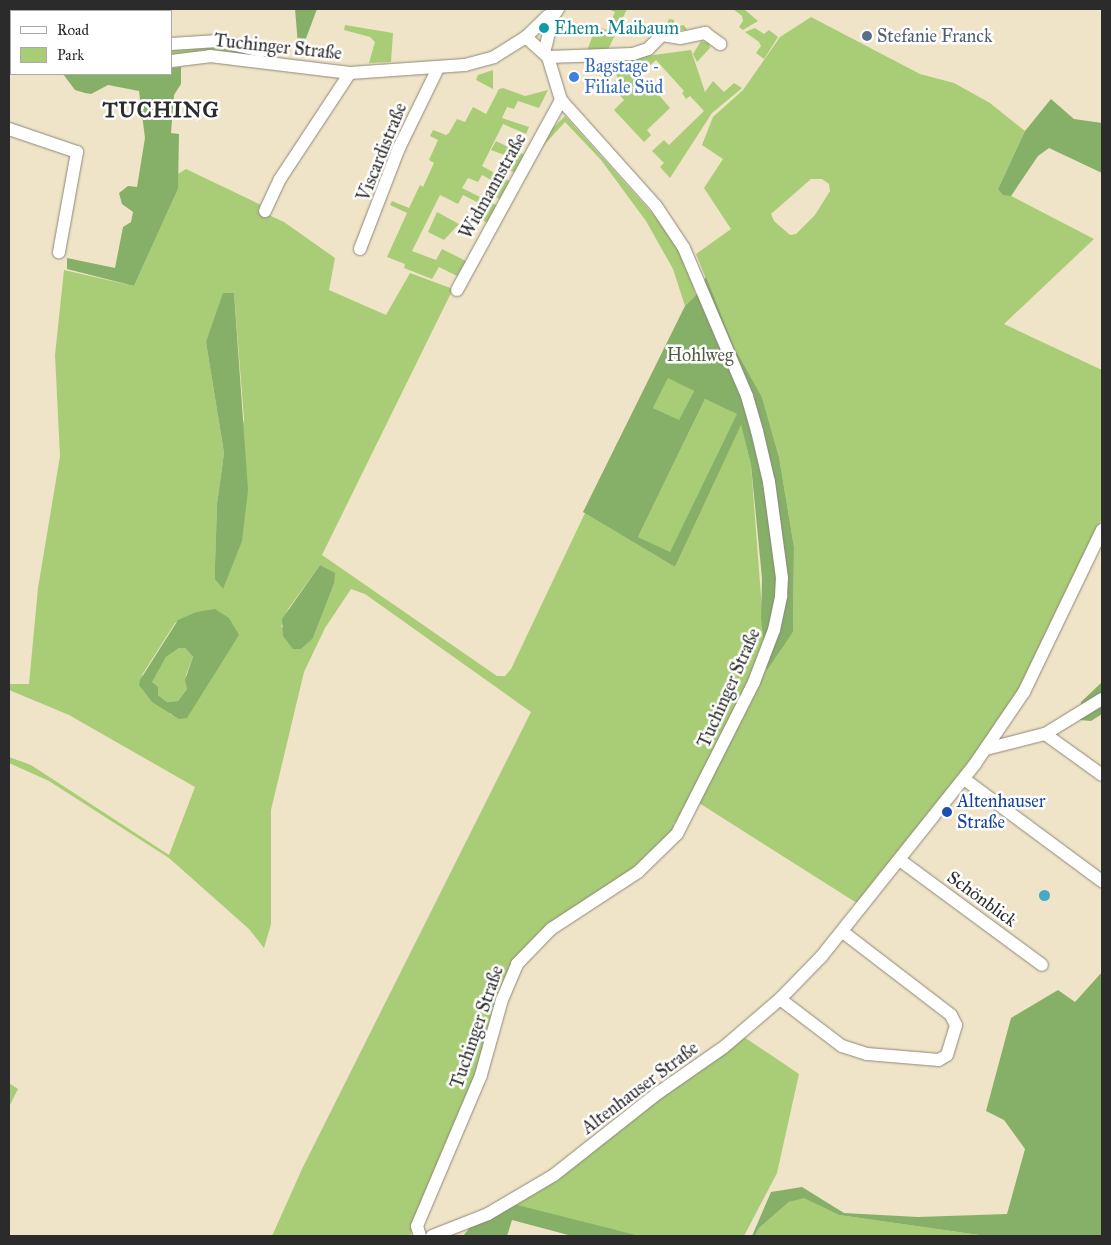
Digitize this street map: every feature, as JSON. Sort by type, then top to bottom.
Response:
[{"type":"street","name":"Tuchinger Straße","points":[[172,61],[210,56],[350,73],[465,66],[494,57],[526,36],[550,12]]},
{"type":"street","name":"Tuchinger Straße","points":[[420,1236],[418,1226],[481,1075],[502,1000],[517,964],[551,929],[638,872],[677,834],[754,682],[772,638],[781,596],[782,578],[769,482],[747,396],[684,248],[656,206],[561,100],[546,55],[550,12]]},
{"type":"street","points":[[546,55],[633,54],[648,49],[662,35],[680,38],[705,33],[720,44]]},
{"type":"street","name":"Tuchinger Straße","points":[[526,36],[546,55]]},
{"type":"street","name":"Tuchinger Straße","points":[[172,44],[218,40],[262,51]]},
{"type":"street","name":"Viscardistraße","points":[[360,249],[399,148],[438,68]]},
{"type":"street","name":"Tuchinger Straße","points":[[265,211],[280,179],[350,73]]},
{"type":"street","name":"Widmannstraße","points":[[457,290],[561,100]]},
{"type":"street","points":[[9,129],[77,152],[59,252]]},
{"type":"street","name":"Altenhauser Straße","points":[[432,1236],[488,1214],[538,1186],[658,1093],[724,1047],[780,999],[843,932],[986,749],[1042,658],[1102,530]]},
{"type":"street","points":[[986,749],[1045,734],[1102,699]]},
{"type":"street","points":[[1045,734],[1102,775]]},
{"type":"street","points":[[964,779],[1102,882]]},
{"type":"street","name":"Schönblick","points":[[900,861],[1042,965]]},
{"type":"street","points":[[780,999],[842,1046],[867,1054],[938,1060],[947,1055],[956,1025],[951,1015],[843,932]]},
{"type":"green space","points":[[295,9],[317,9],[299,57]]},
{"type":"green space","points":[[608,9],[627,9],[607,52],[586,53],[593,35],[597,37],[601,28],[607,30],[615,12]]},
{"type":"green space","points":[[733,9],[744,9],[758,21],[743,30],[739,27],[743,21],[742,16]]},
{"type":"green space","points":[[811,17],[920,74],[954,83],[990,103],[1025,131],[998,189],[1094,239],[1004,324],[1102,370],[1102,518],[1029,675],[976,754],[860,905],[699,803],[765,664],[793,632],[794,547],[779,457],[762,397],[734,347],[696,254],[731,229],[704,188],[723,159],[702,145],[713,117],[743,90],[780,37]],"holes":[[[811,179],[822,179],[829,184],[830,191],[815,215],[796,234],[790,235],[774,221],[771,214]]]},
{"type":"green space","points":[[669,19],[674,20],[675,27],[684,25],[687,30],[669,29],[667,23]]},
{"type":"green space","points":[[345,25],[393,33],[391,62],[369,63],[375,42],[370,37],[344,30]]},
{"type":"green space","points":[[755,28],[764,34],[769,30],[778,37],[764,59],[756,53],[761,46],[759,42],[745,32]]},
{"type":"green space","points":[[701,41],[709,43],[710,48],[697,62],[693,54]]},
{"type":"green space","points":[[199,42],[260,53],[266,58],[192,52],[172,56],[172,48]]},
{"type":"green space","points":[[691,50],[705,92],[713,81],[724,92],[734,83],[742,88],[712,113],[670,178],[660,167],[664,163],[652,151],[664,140],[669,145],[704,111],[690,96],[686,99],[682,93],[684,91],[656,60],[641,74],[670,108],[647,130],[651,135],[644,142],[614,110],[624,100],[611,85],[618,78],[609,61]]},
{"type":"green space","points":[[181,67],[181,84],[174,95],[171,133],[179,134],[178,189],[134,286],[67,269],[67,258],[115,268],[123,227],[131,222],[133,212],[122,204],[119,193],[128,186],[137,187],[145,138],[139,91],[108,85],[91,94],[75,90],[64,75],[172,75],[172,68]]},
{"type":"green space","points":[[493,70],[493,89],[476,80],[478,75]]},
{"type":"green space","points":[[503,88],[525,96],[548,90],[539,108],[518,101],[514,109],[507,107],[502,118],[529,127],[526,134],[503,124],[482,166],[511,182],[501,200],[494,196],[499,184],[482,175],[478,182],[468,178],[462,188],[498,206],[488,223],[480,219],[485,206],[463,195],[458,204],[440,195],[412,251],[436,260],[442,249],[466,261],[457,276],[439,267],[432,279],[404,268],[405,264],[387,257],[407,213],[390,205],[392,201],[409,208],[420,185],[423,187],[434,163],[429,160],[438,140],[430,136],[433,130],[446,135],[457,119],[465,122],[473,107],[486,114],[499,89]]},
{"type":"green space","points":[[1051,99],[1074,119],[1102,123],[1102,173],[1049,148],[1038,156],[1011,196],[1003,195],[998,189],[1025,131]]},
{"type":"green space","points":[[565,116],[669,232],[685,261],[696,295],[685,306],[673,269],[646,221],[601,160],[565,122],[543,146],[467,282],[544,137]]},
{"type":"green space","points":[[496,141],[525,155],[515,173],[507,169],[513,158],[491,150]]},
{"type":"green space","points":[[186,169],[261,205],[258,210],[284,222],[335,258],[329,290],[386,315],[410,273],[453,289],[322,555],[497,676],[505,676],[511,669],[585,513],[675,567],[741,424],[751,465],[765,649],[681,819],[673,824],[678,828],[665,846],[531,943],[410,1236],[272,1236],[302,1169],[531,712],[365,594],[351,589],[325,628],[304,672],[271,810],[271,924],[264,948],[249,929],[169,858],[49,781],[9,763],[9,757],[31,765],[169,855],[195,787],[69,715],[9,690],[9,684],[29,684],[38,588],[60,456],[55,355],[64,270],[134,286],[178,189],[178,174]],"holes":[[[234,293],[244,419],[215,565],[217,504],[224,453],[206,342]],[[320,565],[334,584],[313,638],[281,627],[288,609]],[[196,612],[239,635],[171,715],[142,675],[175,623]]]},
{"type":"green space","points":[[437,212],[459,224],[444,240],[428,232]]},
{"type":"green space","name":"Hohlweg","points":[[706,277],[734,347],[762,397],[779,457],[794,547],[793,632],[767,670],[761,618],[762,578],[751,465],[741,425],[675,567],[583,512],[685,306],[696,295]],"holes":[[[668,378],[694,391],[679,420],[653,408]],[[705,399],[737,414],[670,552],[638,537]]]},
{"type":"green space","points":[[223,293],[234,293],[248,490],[242,541],[223,589],[215,579],[215,565],[217,504],[224,453],[206,342]]},
{"type":"green space","points":[[668,377],[694,391],[679,421],[653,408]]},
{"type":"green space","points":[[705,399],[738,414],[670,553],[638,537]]},
{"type":"green space","points":[[320,565],[335,573],[334,584],[313,638],[301,649],[293,649],[283,636],[282,619]]},
{"type":"green space","points":[[215,609],[229,618],[239,635],[187,718],[179,719],[152,702],[139,685],[140,680],[178,620],[196,612]],"holes":[[[179,648],[185,648],[193,657],[185,680],[187,689],[178,701],[167,702],[158,695],[158,687],[152,682],[166,657]]]},
{"type":"green space","points":[[179,648],[185,648],[193,657],[186,675],[187,689],[178,701],[167,702],[158,695],[151,682],[166,657]]},
{"type":"green space","points":[[1102,682],[1102,714],[1091,721],[1080,720],[1081,702]]},
{"type":"green space","points":[[1102,972],[1102,1236],[986,1236],[839,1215],[804,1198],[789,1202],[759,1228],[755,1236],[752,1236],[771,1192],[802,1187],[844,1213],[918,1217],[1007,1214],[1025,1149],[1004,1120],[986,1111],[1011,1018],[1058,990],[1075,1002]]},
{"type":"green space","points":[[744,1037],[799,1074],[777,1173],[744,1236],[640,1236],[513,1206]]},
{"type":"green space","points":[[9,1083],[18,1089],[9,1107]]},
{"type":"green space","points":[[804,1197],[839,1215],[986,1236],[755,1236],[759,1228],[789,1202]]},
{"type":"green space","points":[[517,1205],[640,1236],[572,1236],[512,1220],[507,1236],[463,1236],[472,1225],[508,1206]]},
{"type":"water","points":[[1044,889],[1050,895],[1044,901],[1038,895]]},
{"type":"place","name":"Ehem. Maibaum","points":[[544,28]]},
{"type":"place","name":"Stefanie Franck","points":[[867,36]]},
{"type":"place","name":"Bagstage - Filiale Süd","points":[[574,77]]},
{"type":"place","name":"Altenhauser Straße","points":[[947,812]]},
{"type":"district","name":"TUCHING","points":[[161,110]]}]
